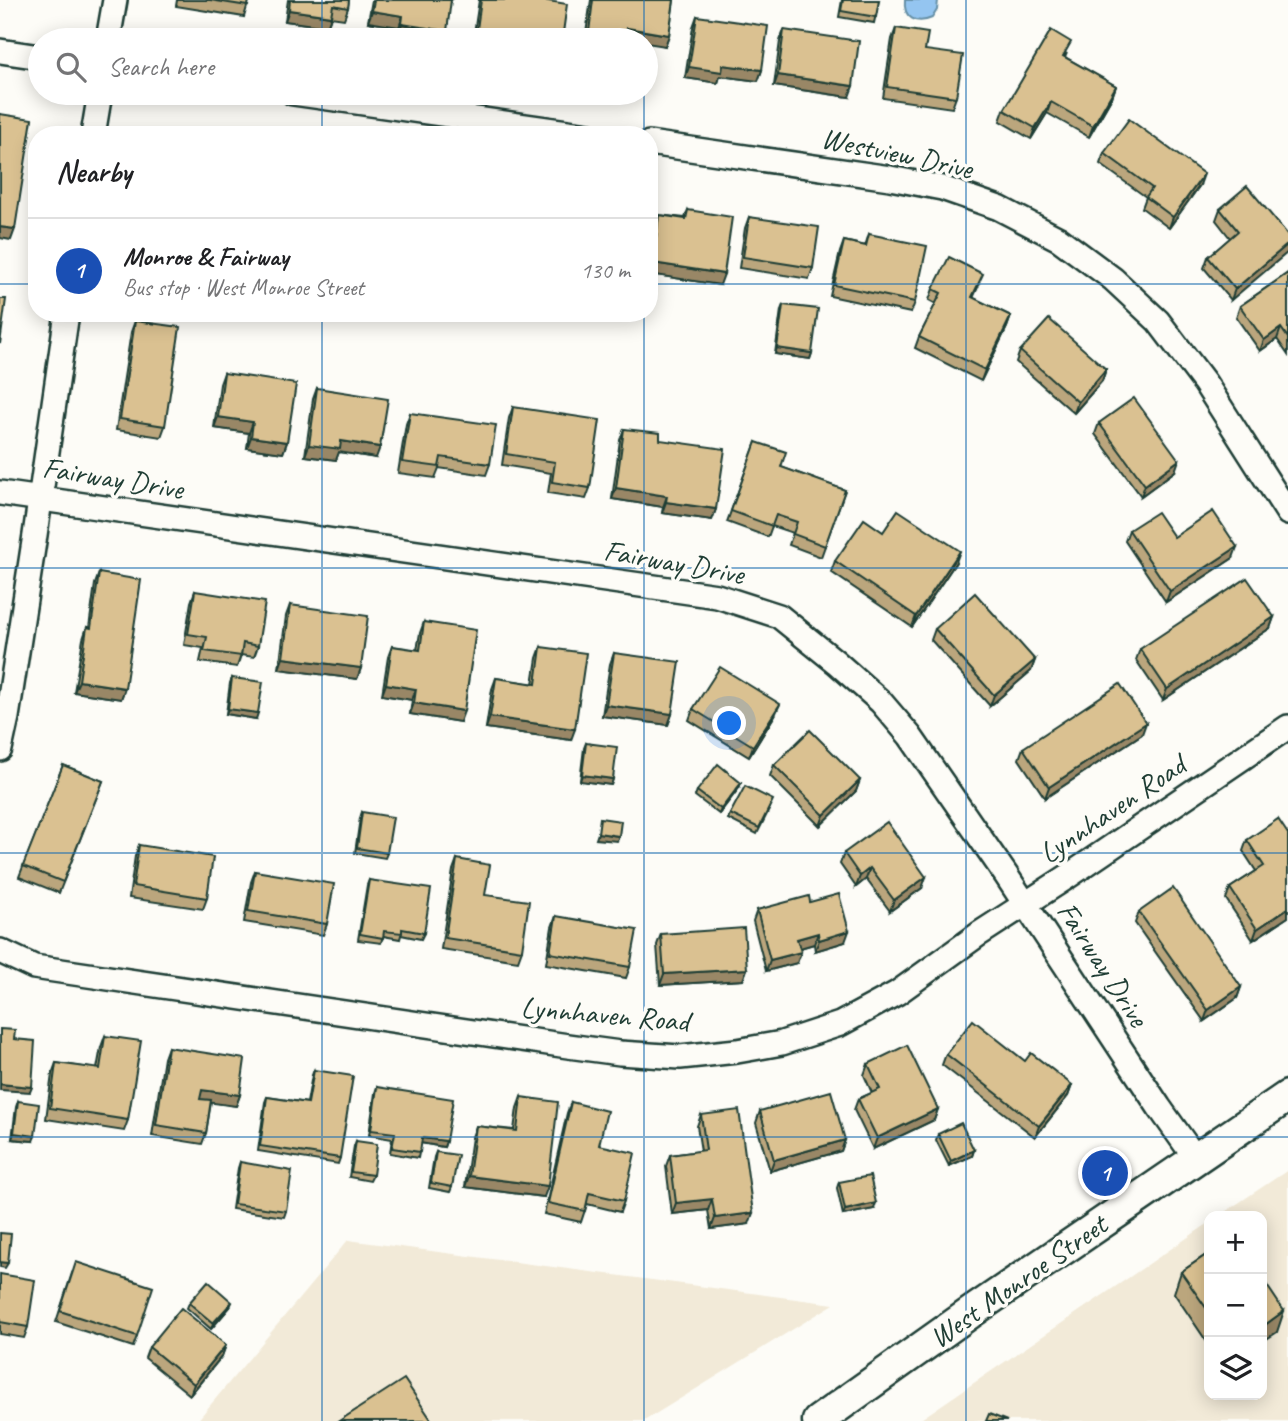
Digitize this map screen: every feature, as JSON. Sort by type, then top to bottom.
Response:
[{"type":"street","points":[[110,28],[114,0]]},
{"type":"street","points":[[0,51],[28,55]]},
{"type":"street","points":[[94,126],[98,105]]},
{"type":"street","points":[[378,105],[526,126]]},
{"type":"street","name":"Westview Drive","points":[[658,144],[942,188],[999,208],[1059,239],[1114,279],[1158,321],[1205,383],[1288,513]]},
{"type":"street","points":[[0,749],[66,322]]},
{"type":"street","name":"Fairway Drive","points":[[0,493],[717,596],[779,616],[881,702],[911,736],[1196,1159]]},
{"type":"street","name":"Lynnhaven Road","points":[[0,951],[34,967],[568,1046],[680,1057],[737,1051],[782,1043],[840,1024],[897,993],[979,934],[1288,727]]},
{"type":"street","name":"West Monroe Street","points":[[818,1421],[970,1313],[1288,1096]]},
{"type":"shaded area","points":[[1288,1170],[1288,1421],[918,1421],[1204,1226],[1204,1400],[1267,1400],[1267,1211],[1226,1211]]},
{"type":"shaded area","points":[[348,1240],[834,1304],[644,1421],[197,1421]]},
{"type":"water","points":[[905,0],[938,0],[937,10],[932,18],[916,20],[908,15]]},
{"type":"building","points":[[210,0],[249,0],[248,6]]},
{"type":"building","points":[[290,0],[349,0],[348,8],[333,5],[331,16],[289,10]]},
{"type":"building","points":[[374,0],[451,0],[447,28],[402,24],[403,16],[372,11]]},
{"type":"building","points":[[481,0],[542,0],[567,4],[564,28],[477,28]]},
{"type":"building","points":[[593,0],[674,0],[669,35],[658,33],[658,28],[590,28]]},
{"type":"building","points":[[843,0],[879,0],[876,17],[841,11]]},
{"type":"building","points":[[697,16],[768,26],[762,70],[723,65],[722,72],[689,67]]},
{"type":"building","points":[[896,28],[928,33],[925,50],[963,55],[956,97],[887,87]]},
{"type":"building","points":[[784,30],[859,41],[853,86],[778,75]]},
{"type":"building","points":[[1051,30],[1071,42],[1063,56],[1116,86],[1093,126],[1051,102],[1035,128],[1004,110]]},
{"type":"building","points":[[0,114],[32,119],[31,126],[28,126],[28,145],[15,229],[0,227]]},
{"type":"building","points":[[1129,119],[1204,174],[1173,217],[1146,197],[1152,188],[1104,153]]},
{"type":"building","points":[[1247,186],[1288,235],[1288,244],[1235,289],[1208,257],[1238,231],[1220,209]]},
{"type":"building","points":[[688,210],[732,217],[724,274],[658,264],[659,215],[686,219]]},
{"type":"building","points":[[749,217],[819,227],[813,268],[743,257]]},
{"type":"building","points":[[869,234],[927,246],[915,302],[834,285],[844,241],[866,246]]},
{"type":"building","points":[[949,257],[983,274],[972,297],[1011,316],[985,370],[919,337],[941,293],[933,289]]},
{"type":"building","points":[[1288,273],[1288,338],[1281,328],[1264,340],[1240,306]]},
{"type":"building","points":[[0,299],[6,299],[0,344]]},
{"type":"building","points":[[783,305],[818,309],[812,353],[777,348]]},
{"type":"building","points":[[1049,319],[1106,369],[1078,402],[1020,351]]},
{"type":"building","points":[[135,322],[180,327],[165,426],[120,419]]},
{"type":"building","points":[[224,373],[296,384],[287,442],[251,437],[253,422],[218,417]]},
{"type":"building","points":[[317,388],[388,399],[380,447],[341,441],[340,449],[309,445]]},
{"type":"building","points":[[1134,398],[1179,460],[1145,485],[1099,423]]},
{"type":"building","points":[[513,407],[600,420],[590,488],[552,482],[555,462],[506,454]]},
{"type":"building","points":[[410,413],[496,425],[490,464],[441,457],[439,467],[402,462]]},
{"type":"building","points":[[624,429],[660,433],[660,440],[725,449],[716,509],[666,502],[667,496],[616,488]]},
{"type":"building","points":[[756,442],[786,452],[781,467],[845,490],[825,546],[793,534],[797,522],[776,515],[772,526],[731,511]]},
{"type":"building","points":[[898,510],[960,551],[916,616],[835,561],[864,519],[883,532]]},
{"type":"building","points":[[1213,511],[1237,547],[1170,591],[1129,530],[1157,512],[1174,537]]},
{"type":"building","points":[[99,573],[141,580],[125,688],[79,681],[87,627],[91,628]]},
{"type":"building","points":[[1247,578],[1274,617],[1167,689],[1140,649]]},
{"type":"building","points":[[195,591],[265,602],[258,646],[243,643],[241,656],[204,651],[207,637],[188,634]]},
{"type":"building","points":[[975,593],[1035,660],[994,695],[935,629]]},
{"type":"building","points":[[290,605],[368,616],[361,668],[283,658]]},
{"type":"building","points":[[424,622],[476,630],[464,711],[414,703],[416,689],[386,684],[392,646],[420,650]]},
{"type":"building","points":[[541,647],[586,653],[575,729],[490,717],[496,678],[536,684]]},
{"type":"building","points":[[614,653],[680,662],[672,714],[606,705]]},
{"type":"building","points":[[720,667],[780,704],[753,746],[693,709]]},
{"type":"building","points":[[232,678],[263,682],[258,713],[228,709]]},
{"type":"building","points":[[1120,684],[1146,723],[1049,787],[1023,748]]},
{"type":"building","points":[[810,730],[860,780],[824,815],[774,765]]},
{"type":"building","points":[[586,743],[617,747],[613,779],[582,775]]},
{"type":"building","points":[[718,764],[741,783],[721,809],[697,791]]},
{"type":"building","points":[[63,765],[103,781],[63,882],[23,866]]},
{"type":"building","points":[[745,786],[773,800],[759,828],[730,814]]},
{"type":"building","points":[[362,812],[393,817],[387,853],[357,848]]},
{"type":"building","points":[[600,818],[621,821],[619,836],[598,833]]},
{"type":"building","points":[[1278,819],[1288,834],[1288,908],[1257,929],[1230,888],[1264,866],[1247,840]]},
{"type":"building","points":[[887,822],[926,877],[894,900],[870,868],[860,876],[844,853]]},
{"type":"building","points":[[139,845],[213,857],[207,898],[133,886]]},
{"type":"building","points":[[457,859],[490,865],[485,895],[529,901],[522,950],[445,938]]},
{"type":"building","points":[[255,871],[334,884],[327,924],[248,911]]},
{"type":"building","points":[[369,880],[431,889],[424,933],[402,929],[402,933],[384,931],[383,938],[360,934]]},
{"type":"building","points":[[1173,888],[1241,987],[1208,1010],[1139,912]]},
{"type":"building","points":[[839,894],[849,931],[819,940],[818,933],[797,939],[801,952],[770,960],[757,910],[809,896],[810,902]]},
{"type":"building","points":[[556,916],[637,930],[630,967],[550,953]]},
{"type":"building","points":[[744,928],[747,969],[664,974],[661,934]]},
{"type":"building","points":[[973,1020],[1025,1061],[1031,1053],[1072,1085],[1039,1126],[946,1054]]},
{"type":"building","points":[[0,1029],[15,1030],[14,1039],[35,1041],[32,1087],[0,1084]]},
{"type":"building","points":[[105,1036],[141,1041],[128,1120],[50,1108],[56,1063],[100,1069]]},
{"type":"building","points":[[907,1045],[938,1109],[877,1138],[858,1099],[880,1089],[868,1064]]},
{"type":"building","points":[[168,1047],[245,1059],[240,1095],[202,1090],[200,1099],[211,1100],[206,1133],[156,1125]]},
{"type":"building","points":[[314,1070],[353,1076],[340,1158],[260,1146],[267,1097],[308,1103]]},
{"type":"building","points":[[377,1087],[453,1099],[446,1141],[422,1138],[420,1152],[392,1148],[395,1133],[371,1130]]},
{"type":"building","points":[[831,1091],[845,1140],[774,1160],[760,1111]]},
{"type":"building","points":[[521,1097],[558,1102],[548,1186],[469,1176],[476,1126],[517,1131]]},
{"type":"building","points":[[18,1101],[39,1104],[35,1136],[14,1133]]},
{"type":"building","points":[[571,1102],[607,1111],[599,1145],[635,1153],[624,1201],[589,1193],[585,1211],[548,1203]]},
{"type":"building","points":[[739,1110],[753,1213],[715,1218],[712,1199],[676,1203],[670,1155],[706,1150],[701,1115]]},
{"type":"building","points":[[961,1123],[974,1150],[951,1161],[938,1134]]},
{"type":"building","points":[[356,1141],[377,1144],[373,1175],[351,1172]]},
{"type":"building","points":[[436,1152],[458,1155],[452,1187],[431,1183]]},
{"type":"building","points":[[240,1162],[292,1171],[286,1211],[234,1204]]},
{"type":"building","points":[[870,1176],[876,1203],[845,1210],[839,1182]]},
{"type":"building","points":[[0,1233],[11,1234],[8,1263],[0,1262]]},
{"type":"building","points":[[1204,1256],[1204,1305],[1181,1272]]},
{"type":"building","points":[[76,1262],[153,1287],[137,1336],[60,1311]]},
{"type":"building","points":[[0,1274],[35,1280],[28,1327],[0,1322]]},
{"type":"building","points":[[208,1281],[232,1302],[213,1323],[189,1303]]},
{"type":"building","points":[[1267,1286],[1284,1311],[1267,1323]]},
{"type":"building","points":[[181,1308],[226,1345],[194,1384],[149,1347]]},
{"type":"building","points":[[404,1379],[432,1421],[339,1421]]},
{"type":"building","points":[[989,1414],[1007,1421],[986,1421]]},
{"type":"place","name":"Monroe & Fairway","points":[[1105,1173]]}]
